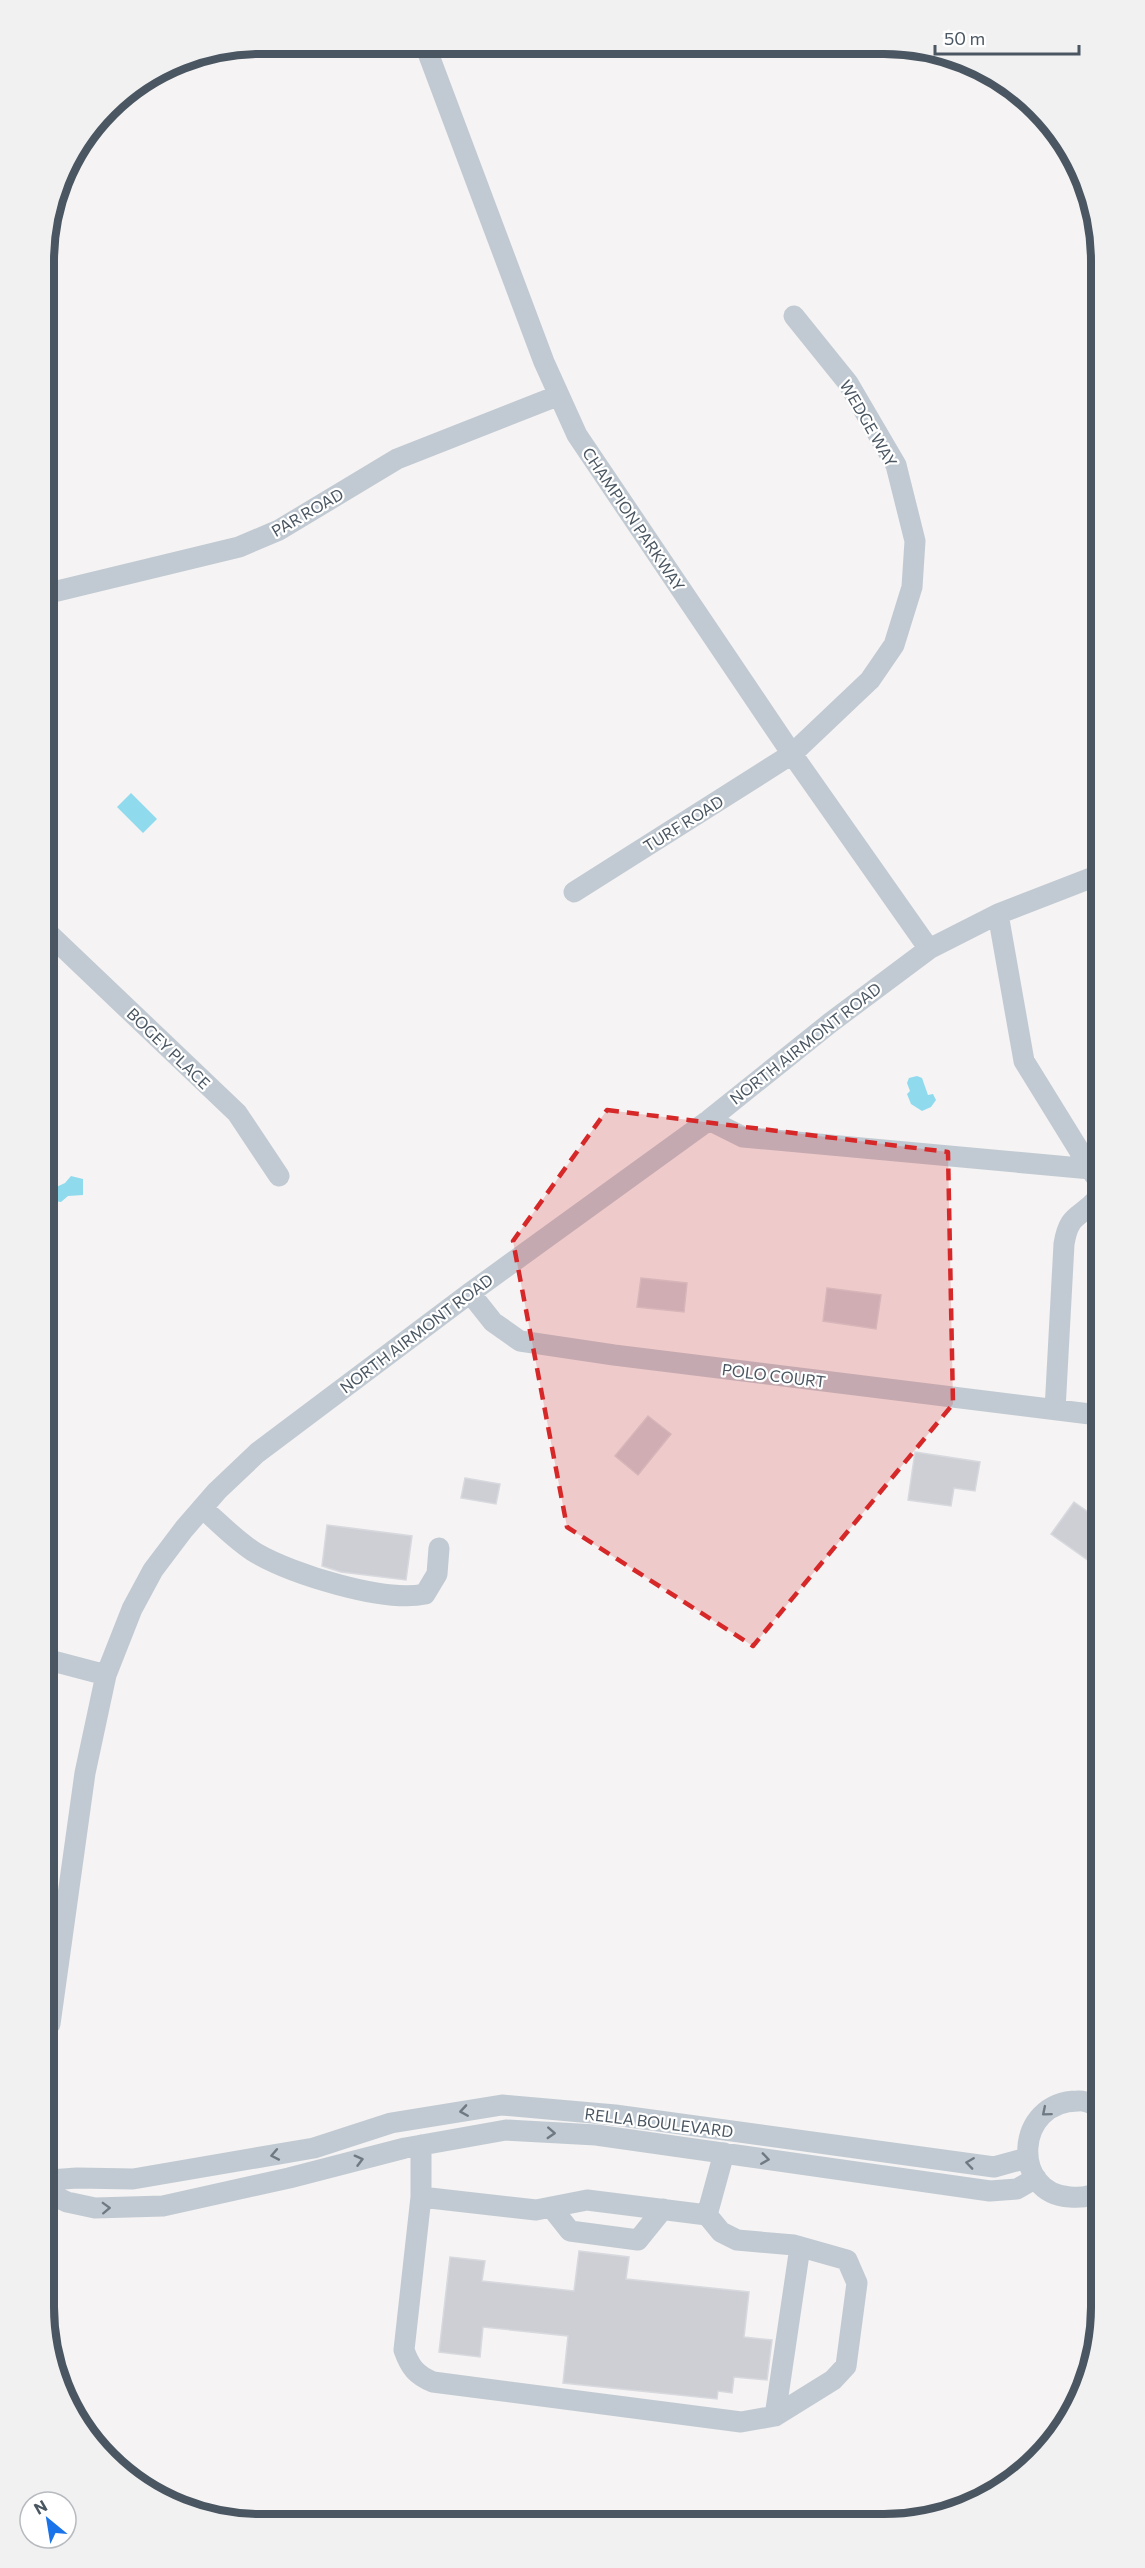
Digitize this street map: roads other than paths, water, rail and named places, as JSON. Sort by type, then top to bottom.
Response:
[{"type":"street","name":"CHAMPION PARKWAY","points":[[428,54],[557,396],[577,435],[792,754],[929,949]]},
{"type":"street","name":"WEDGE WAY","points":[[792,754],[870,680],[894,645],[912,587],[915,541],[896,465],[848,383],[794,316]]},
{"type":"street","name":"PAR ROAD","points":[[54,592],[238,548],[279,530],[396,459],[557,396]]},
{"type":"street","name":"TURF ROAD","points":[[574,892],[792,754]]},
{"type":"street","name":"NORTH AIRMONT ROAD","points":[[54,1995],[85,1773],[106,1676],[132,1609],[153,1570],[202,1508],[257,1453],[470,1293],[709,1120],[849,1008],[929,949],[998,914],[1091,878]]},
{"type":"street","points":[[998,914],[1024,1061],[1091,1169]]},
{"type":"street","name":"BOGEY PLACE","points":[[54,939],[237,1113],[279,1176]]},
{"type":"street","points":[[709,1120],[743,1137],[1091,1174]]},
{"type":"street","points":[[1055,1410],[1066,1229],[1072,1219],[1091,1205]]},
{"type":"street","name":"POLO COURT","points":[[470,1293],[494,1322],[520,1341],[1091,1414]]},
{"type":"street","points":[[202,1508],[254,1552],[302,1575],[343,1586],[395,1595],[425,1594],[436,1574],[439,1548]]},
{"type":"street","points":[[54,1661],[106,1676]]},
{"type":"street","points":[[1091,2104],[1079,2100],[1055,2105],[1041,2115],[1032,2128],[1028,2140],[1027,2158],[1036,2178],[1048,2190],[1064,2197],[1081,2198],[1091,2194]]},
{"type":"street","points":[[501,2131],[502,2105]]},
{"type":"street","name":"RELLA BOULEVARD","points":[[54,2180],[133,2180],[314,2148],[391,2123],[502,2105],[615,2115],[994,2167],[1027,2158]]},
{"type":"street","name":"RELLA BOULEVARD","points":[[54,2196],[67,2202],[95,2208],[163,2206],[421,2145],[501,2131],[596,2135],[990,2191],[1017,2189],[1036,2178]]},
{"type":"street","points":[[812,2166],[816,2142]]},
{"type":"street","points":[[421,2145],[421,2197],[404,2350],[411,2367],[422,2377],[433,2382],[741,2422],[776,2416],[832,2380],[846,2366],[857,2283],[847,2260],[800,2247],[737,2240],[721,2232],[707,2215],[587,2200],[536,2210],[421,2197]]},
{"type":"street","points":[[314,2148],[320,2170]]},
{"type":"street","points":[[707,2215],[724,2153]]},
{"type":"street","points":[[551,2207],[570,2231],[639,2240],[663,2209]]},
{"type":"street","points":[[776,2416],[800,2247]]},
{"type":"water","points":[[131,793],[157,819],[143,833],[117,807]]},
{"type":"water","points":[[917,1076],[922,1078],[928,1095],[933,1094],[936,1100],[931,1107],[922,1111],[911,1104],[907,1094],[910,1091],[907,1083],[909,1078]]},
{"type":"water","points":[[71,1176],[83,1179],[83,1195],[68,1196],[61,1202],[54,1201],[54,1188],[65,1183]]}]
